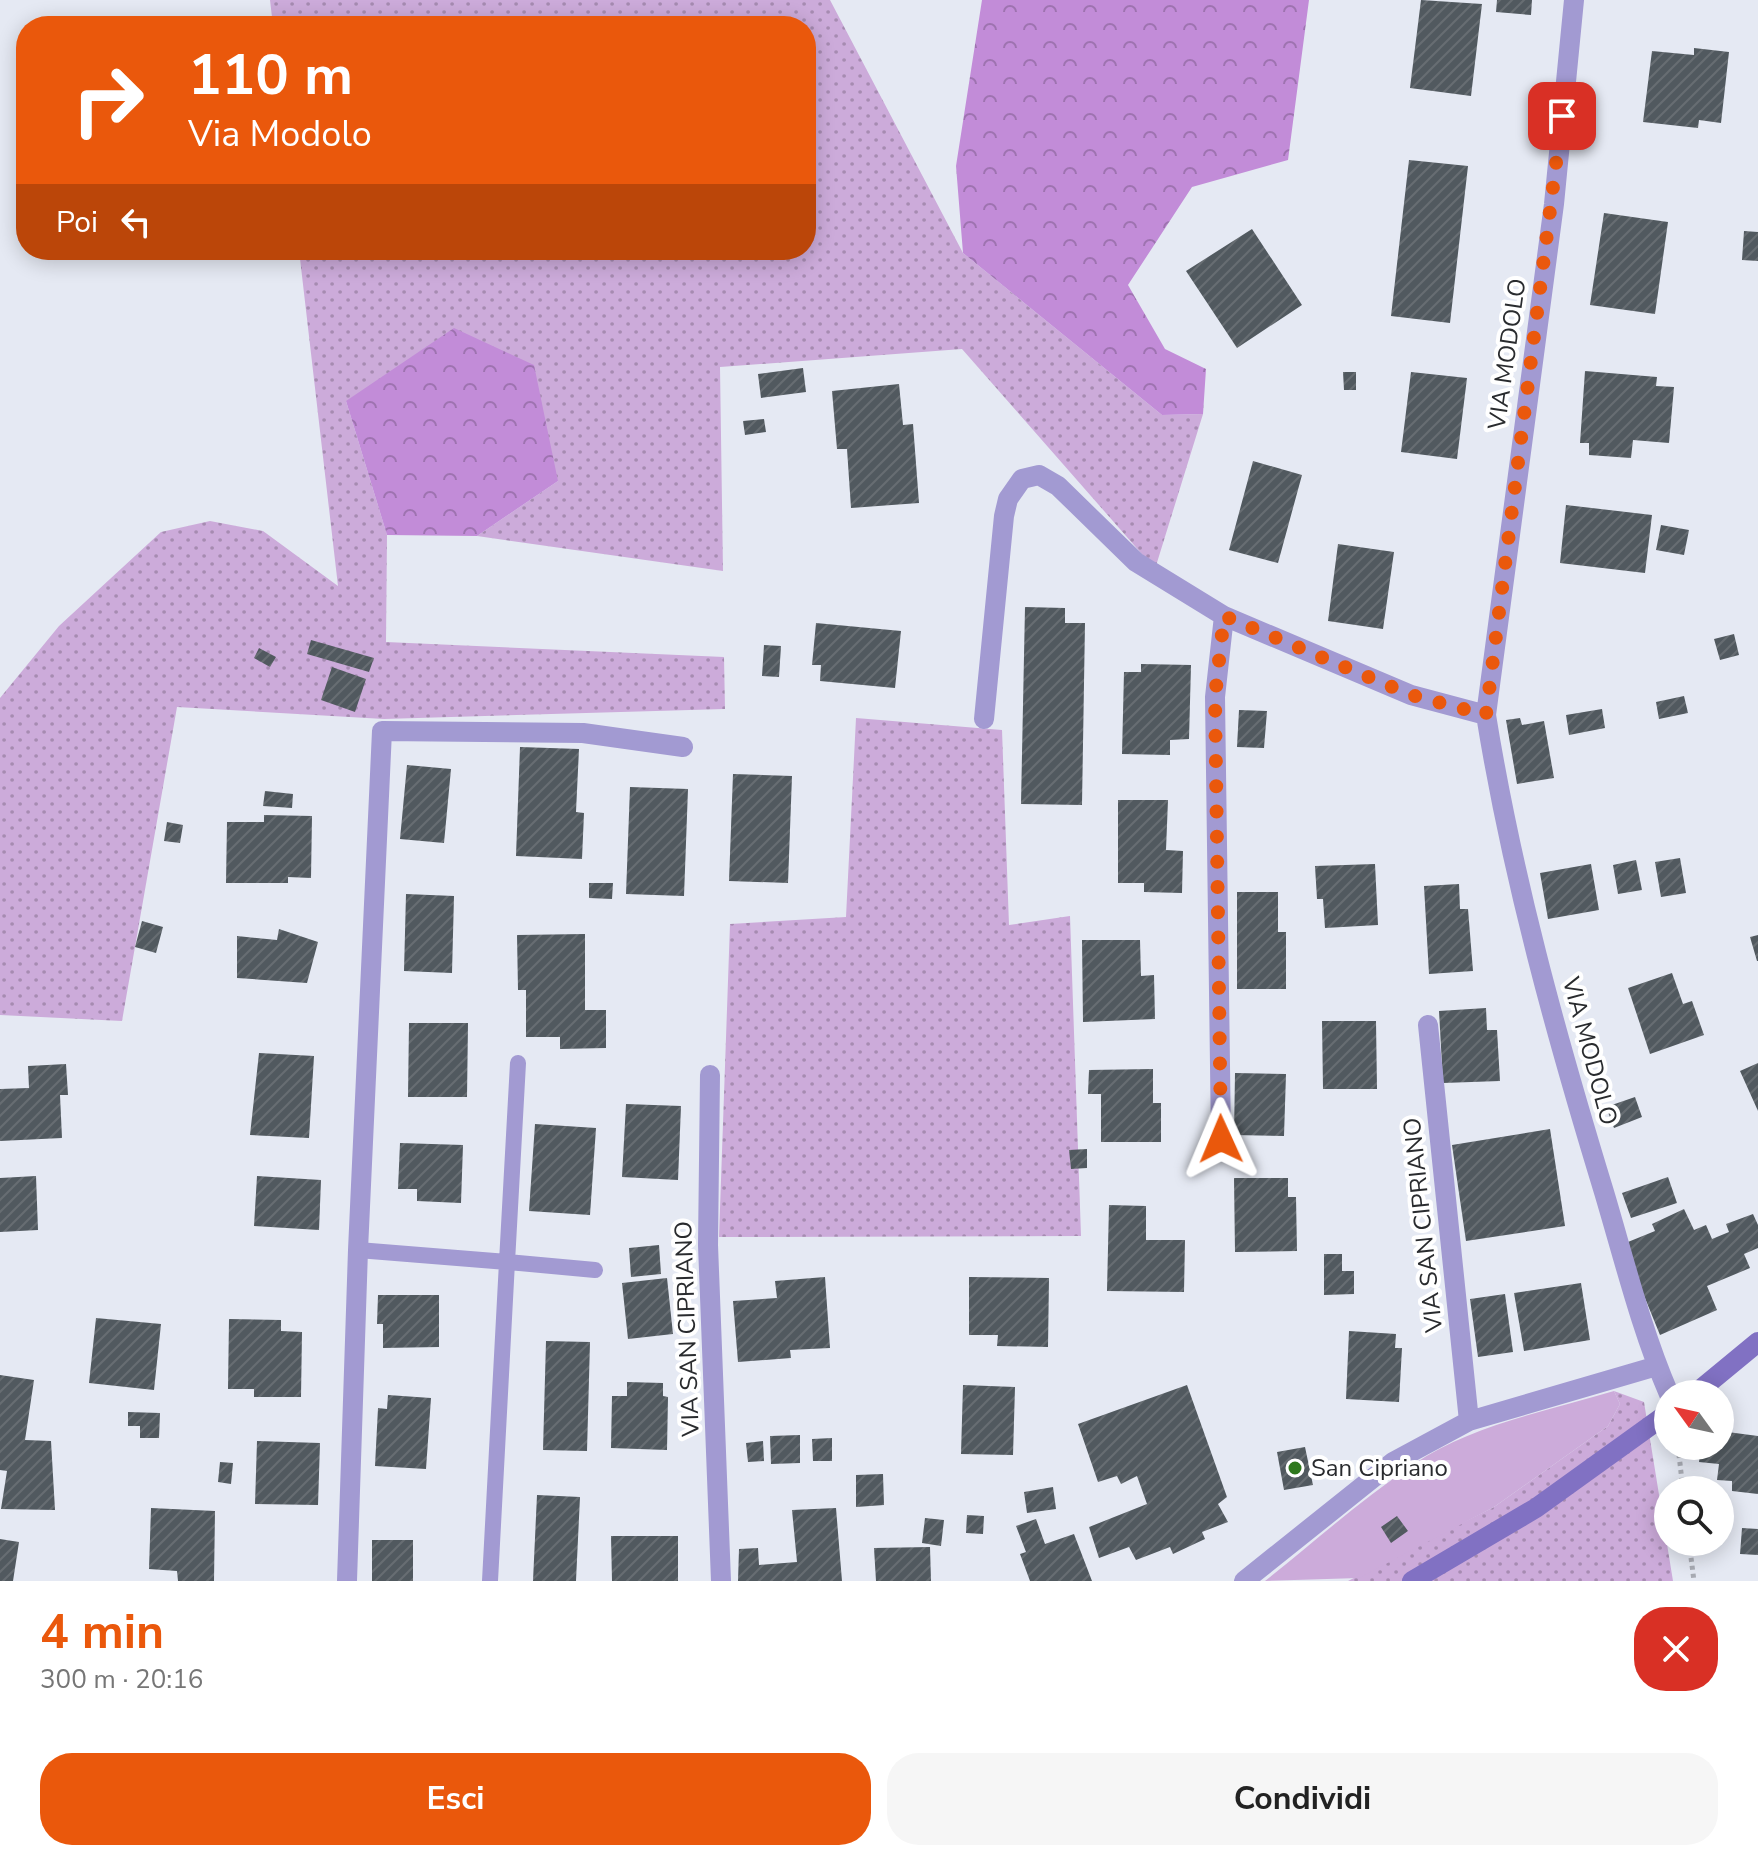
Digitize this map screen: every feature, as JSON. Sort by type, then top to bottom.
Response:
[{"type":"main road","points":[[1712,1380],[1758,1342]]},
{"type":"main road","points":[[1412,1581],[1536,1508],[1654,1423]]},
{"type":"street","name":"VIA MODOLO","points":[[1574,0],[1554,204],[1486,715],[1497,785],[1538,961],[1575,1100],[1663,1380]]},
{"type":"street","points":[[984,719],[1004,516],[1014,488],[1030,475],[1039,475],[1058,486],[1136,562],[1224,616],[1411,695],[1486,715]]},
{"type":"street","points":[[1221,1139],[1215,697],[1224,616]]},
{"type":"street","points":[[347,1581],[358,1250],[382,731],[583,733],[683,747]]},
{"type":"street","name":"VIA SAN CIPRIANO","points":[[1428,1025],[1469,1421]]},
{"type":"street","name":"VIA SAN CIPRIANO","points":[[710,1075],[708,1245],[721,1581]]},
{"type":"street","points":[[1244,1581],[1393,1462],[1469,1421],[1657,1366]]},
{"type":"lane","points":[[490,1581],[518,1063]]},
{"type":"lane","points":[[358,1250],[595,1270]]},
{"type":"path","points":[[1691,1556],[1694,1581]]},
{"type":"shaded area","points":[[270,0],[830,0],[963,253],[1162,415],[1203,414],[1155,569],[962,349],[720,367],[723,571],[477,536],[558,481],[346,401],[387,535],[386,642],[724,657],[725,709],[384,719],[177,707],[122,1021],[0,1015],[0,698],[59,626],[161,532],[210,521],[263,531],[338,586],[300,260],[816,260],[816,16],[272,16]]},
{"type":"shaded area","points":[[856,718],[1002,730],[1009,925],[1070,916],[1081,1236],[719,1237],[730,924],[846,917]]},
{"type":"shaded area","points":[[1614,1391],[1644,1402],[1656,1476],[1654,1556],[1669,1556],[1673,1581],[1348,1581],[1494,1507],[1608,1426],[1620,1404]]},
{"type":"shaded area","points":[[1614,1391],[1620,1404],[1608,1426],[1494,1507],[1359,1578],[1265,1581],[1376,1492],[1436,1450],[1511,1420]]},
{"type":"green space","points":[[982,0],[1309,0],[1288,160],[1192,187],[1128,285],[1165,349],[1206,369],[1203,414],[1162,415],[963,253],[956,166]]},
{"type":"green space","points":[[454,328],[534,365],[558,481],[477,536],[387,535],[346,401]]},
{"type":"building","points":[[1421,0],[1482,4],[1471,96],[1410,88]]},
{"type":"building","points":[[1497,0],[1532,0],[1531,15],[1496,12]]},
{"type":"building","points":[[1694,48],[1729,52],[1721,123],[1699,120],[1698,128],[1643,122],[1652,51],[1694,55]]},
{"type":"building","points":[[1409,160],[1468,166],[1450,323],[1391,316]]},
{"type":"building","points":[[1604,213],[1668,222],[1655,314],[1590,305]]},
{"type":"building","points":[[1252,229],[1302,305],[1237,348],[1186,271]]},
{"type":"building","points":[[1744,231],[1758,232],[1758,261],[1742,260]]},
{"type":"building","points":[[803,368],[806,392],[761,398],[758,374]]},
{"type":"building","points":[[1585,371],[1657,377],[1656,386],[1674,387],[1669,443],[1633,440],[1631,458],[1589,455],[1589,443],[1580,443]]},
{"type":"building","points":[[1343,372],[1356,372],[1356,390],[1344,390]]},
{"type":"building","points":[[1411,372],[1467,378],[1457,459],[1401,452]]},
{"type":"building","points":[[899,384],[903,425],[913,424],[919,503],[851,508],[847,449],[837,449],[832,391]]},
{"type":"building","points":[[764,419],[766,432],[745,435],[743,421]]},
{"type":"building","points":[[1253,461],[1302,475],[1278,563],[1229,550]]},
{"type":"building","points":[[1566,505],[1652,515],[1645,573],[1560,563]]},
{"type":"building","points":[[1661,525],[1689,530],[1684,555],[1656,550]]},
{"type":"building","points":[[1338,544],[1394,552],[1383,629],[1328,621]]},
{"type":"building","points":[[1025,607],[1065,608],[1065,623],[1085,623],[1082,805],[1021,804]]},
{"type":"building","points":[[816,623],[901,631],[895,688],[820,681],[821,665],[812,665]]},
{"type":"building","points":[[1734,634],[1739,655],[1720,660],[1714,639]]},
{"type":"building","points":[[311,640],[374,658],[369,672],[307,654]]},
{"type":"building","points":[[764,645],[781,646],[779,677],[762,676]]},
{"type":"building","points":[[259,648],[276,657],[270,667],[254,658]]},
{"type":"building","points":[[1141,664],[1191,665],[1189,739],[1170,740],[1170,755],[1122,754],[1124,672],[1141,672]]},
{"type":"building","points":[[332,667],[366,679],[355,712],[321,700]]},
{"type":"building","points":[[1684,696],[1688,713],[1659,719],[1656,702]]},
{"type":"building","points":[[1602,709],[1605,728],[1569,735],[1566,715]]},
{"type":"building","points":[[1239,710],[1267,711],[1264,748],[1237,747]]},
{"type":"building","points":[[1520,718],[1522,725],[1544,721],[1554,778],[1517,784],[1506,720]]},
{"type":"building","points":[[520,747],[579,749],[576,812],[584,813],[582,859],[516,856]]},
{"type":"building","points":[[407,765],[451,769],[444,843],[400,839]]},
{"type":"building","points":[[733,774],[792,776],[788,883],[729,881]]},
{"type":"building","points":[[630,787],[688,789],[684,896],[626,894]]},
{"type":"building","points":[[265,791],[293,794],[292,808],[263,806]]},
{"type":"building","points":[[1118,800],[1168,800],[1166,850],[1183,851],[1182,893],[1144,892],[1144,883],[1118,883]]},
{"type":"building","points":[[264,815],[312,816],[311,878],[288,877],[288,883],[226,883],[227,822],[264,822]]},
{"type":"building","points":[[167,822],[183,825],[180,843],[164,841]]},
{"type":"building","points":[[1680,858],[1686,893],[1661,897],[1655,862]]},
{"type":"building","points":[[1636,860],[1642,890],[1618,894],[1613,865]]},
{"type":"building","points":[[1375,864],[1378,925],[1325,928],[1323,899],[1317,899],[1315,866]]},
{"type":"building","points":[[1591,864],[1599,910],[1548,919],[1540,873]]},
{"type":"building","points":[[589,883],[613,883],[612,899],[589,898]]},
{"type":"building","points":[[1459,884],[1460,909],[1468,909],[1473,971],[1429,974],[1424,886]]},
{"type":"building","points":[[1237,892],[1278,892],[1278,932],[1286,932],[1286,989],[1237,989]]},
{"type":"building","points":[[406,894],[454,896],[452,973],[404,971]]},
{"type":"building","points":[[142,921],[163,927],[156,953],[135,947]]},
{"type":"building","points":[[279,929],[318,942],[307,983],[237,978],[237,936],[277,940]]},
{"type":"building","points":[[585,934],[585,1010],[606,1010],[606,1048],[560,1049],[560,1037],[526,1037],[526,990],[518,990],[517,935]]},
{"type":"building","points":[[1758,935],[1758,961],[1757,961],[1750,937]]},
{"type":"building","points":[[1082,940],[1140,940],[1141,976],[1154,975],[1155,1019],[1083,1022]]},
{"type":"building","points":[[1672,973],[1683,1004],[1692,1001],[1704,1035],[1650,1054],[1628,988]]},
{"type":"building","points":[[1486,1008],[1487,1030],[1497,1030],[1500,1081],[1443,1083],[1439,1011]]},
{"type":"building","points":[[1322,1021],[1376,1021],[1377,1089],[1323,1089]]},
{"type":"building","points":[[409,1023],[468,1023],[467,1097],[408,1097]]},
{"type":"building","points":[[259,1053],[314,1056],[309,1138],[250,1135]]},
{"type":"building","points":[[1758,1063],[1758,1111],[1740,1071]]},
{"type":"building","points":[[66,1064],[68,1095],[60,1095],[62,1138],[0,1141],[0,1089],[29,1088],[28,1066]]},
{"type":"building","points":[[1153,1069],[1153,1103],[1161,1103],[1161,1142],[1101,1142],[1101,1094],[1088,1094],[1089,1070]]},
{"type":"building","points":[[1235,1073],[1286,1074],[1284,1136],[1234,1135]]},
{"type":"building","points":[[1635,1097],[1642,1117],[1614,1128],[1606,1107]]},
{"type":"building","points":[[626,1104],[681,1106],[678,1180],[622,1177]]},
{"type":"building","points":[[535,1124],[596,1128],[590,1215],[529,1211]]},
{"type":"building","points":[[1550,1129],[1565,1226],[1466,1241],[1452,1145]]},
{"type":"building","points":[[400,1143],[463,1145],[461,1203],[417,1201],[417,1189],[398,1189]]},
{"type":"building","points":[[1087,1149],[1087,1168],[1071,1169],[1069,1150]]},
{"type":"building","points":[[36,1176],[38,1230],[0,1232],[0,1178]]},
{"type":"building","points":[[257,1176],[321,1180],[319,1230],[254,1226]]},
{"type":"building","points":[[1668,1177],[1677,1203],[1631,1218],[1622,1193]]},
{"type":"building","points":[[1234,1178],[1288,1178],[1288,1197],[1296,1197],[1297,1251],[1235,1252]]},
{"type":"building","points":[[1109,1205],[1146,1206],[1146,1240],[1185,1240],[1184,1292],[1107,1291]]},
{"type":"building","points":[[1684,1209],[1694,1230],[1706,1225],[1712,1239],[1729,1232],[1726,1224],[1753,1214],[1758,1225],[1758,1248],[1744,1254],[1750,1268],[1707,1286],[1717,1310],[1660,1335],[1623,1244],[1655,1231],[1652,1224]]},
{"type":"building","points":[[659,1245],[661,1274],[631,1277],[629,1248]]},
{"type":"building","points":[[1324,1254],[1342,1254],[1342,1271],[1354,1271],[1354,1294],[1324,1295]]},
{"type":"building","points":[[825,1277],[830,1348],[790,1350],[791,1358],[738,1362],[733,1301],[777,1298],[775,1281]]},
{"type":"building","points":[[969,1277],[1049,1278],[1048,1347],[997,1346],[998,1335],[969,1335]]},
{"type":"building","points":[[667,1278],[673,1334],[628,1339],[622,1283]]},
{"type":"building","points":[[1581,1283],[1590,1340],[1524,1351],[1514,1293]]},
{"type":"building","points":[[1505,1294],[1513,1352],[1478,1357],[1470,1299]]},
{"type":"building","points":[[378,1295],[439,1295],[439,1347],[383,1348],[383,1324],[377,1324]]},
{"type":"building","points":[[96,1318],[161,1324],[154,1390],[89,1383]]},
{"type":"building","points":[[229,1319],[281,1320],[281,1331],[302,1332],[301,1397],[254,1397],[254,1389],[228,1389]]},
{"type":"building","points":[[1349,1331],[1396,1334],[1395,1348],[1402,1348],[1399,1402],[1346,1399]]},
{"type":"building","points":[[546,1341],[590,1342],[587,1451],[543,1450]]},
{"type":"building","points":[[0,1375],[34,1380],[25,1440],[51,1441],[55,1510],[1,1509],[7,1471],[0,1470]]},
{"type":"building","points":[[627,1382],[663,1383],[663,1396],[668,1397],[667,1450],[611,1448],[612,1396],[627,1396]]},
{"type":"building","points":[[963,1385],[1015,1387],[1013,1455],[961,1454]]},
{"type":"building","points":[[1187,1385],[1227,1497],[1218,1504],[1228,1522],[1202,1532],[1205,1539],[1173,1554],[1170,1547],[1136,1560],[1129,1547],[1099,1558],[1089,1527],[1147,1504],[1137,1476],[1121,1484],[1117,1476],[1098,1482],[1078,1424]]},
{"type":"building","points":[[388,1395],[431,1398],[426,1469],[375,1466],[378,1408],[387,1409]]},
{"type":"building","points":[[128,1412],[160,1413],[159,1438],[140,1438],[140,1426],[128,1426]]},
{"type":"building","points":[[1734,1433],[1758,1436],[1758,1494],[1734,1491],[1734,1476],[1718,1476],[1719,1464],[1699,1462],[1734,1460]]},
{"type":"building","points":[[800,1435],[800,1463],[771,1464],[770,1436]]},
{"type":"building","points":[[832,1438],[832,1461],[813,1461],[812,1439]]},
{"type":"building","points":[[257,1441],[320,1443],[318,1505],[255,1504]]},
{"type":"building","points":[[763,1441],[764,1461],[748,1462],[746,1443]]},
{"type":"building","points":[[1305,1447],[1313,1485],[1284,1490],[1277,1452]]},
{"type":"building","points":[[220,1462],[233,1463],[231,1484],[218,1482]]},
{"type":"building","points":[[883,1474],[884,1505],[856,1507],[856,1475]]},
{"type":"building","points":[[1053,1487],[1056,1509],[1027,1513],[1024,1492]]},
{"type":"building","points":[[537,1495],[580,1497],[576,1581],[533,1581]]},
{"type":"building","points":[[151,1508],[215,1511],[214,1581],[178,1581],[177,1571],[149,1569]]},
{"type":"building","points":[[836,1508],[842,1581],[738,1581],[739,1549],[758,1548],[759,1565],[797,1562],[792,1510]]},
{"type":"building","points":[[967,1515],[984,1516],[983,1534],[966,1533]]},
{"type":"building","points":[[1397,1516],[1408,1531],[1391,1543],[1381,1527]]},
{"type":"building","points":[[925,1518],[944,1520],[941,1546],[922,1543]]},
{"type":"building","points":[[1036,1519],[1045,1544],[1074,1534],[1092,1581],[1030,1581],[1020,1554],[1026,1552],[1016,1526]]},
{"type":"building","points":[[1742,1528],[1758,1529],[1758,1555],[1740,1554]]},
{"type":"building","points":[[611,1536],[678,1536],[678,1581],[612,1581]]},
{"type":"building","points":[[0,1539],[19,1542],[13,1581],[0,1581]]},
{"type":"building","points":[[372,1540],[413,1540],[413,1581],[372,1581]]},
{"type":"building","points":[[930,1547],[931,1581],[876,1581],[874,1548]]},
{"type":"place","name":"San Cipriano","points":[[1295,1468]]},
{"type":"route","points":[[1221,1139],[1215,697],[1224,616],[1411,695],[1486,715],[1554,204],[1562,116]]}]
